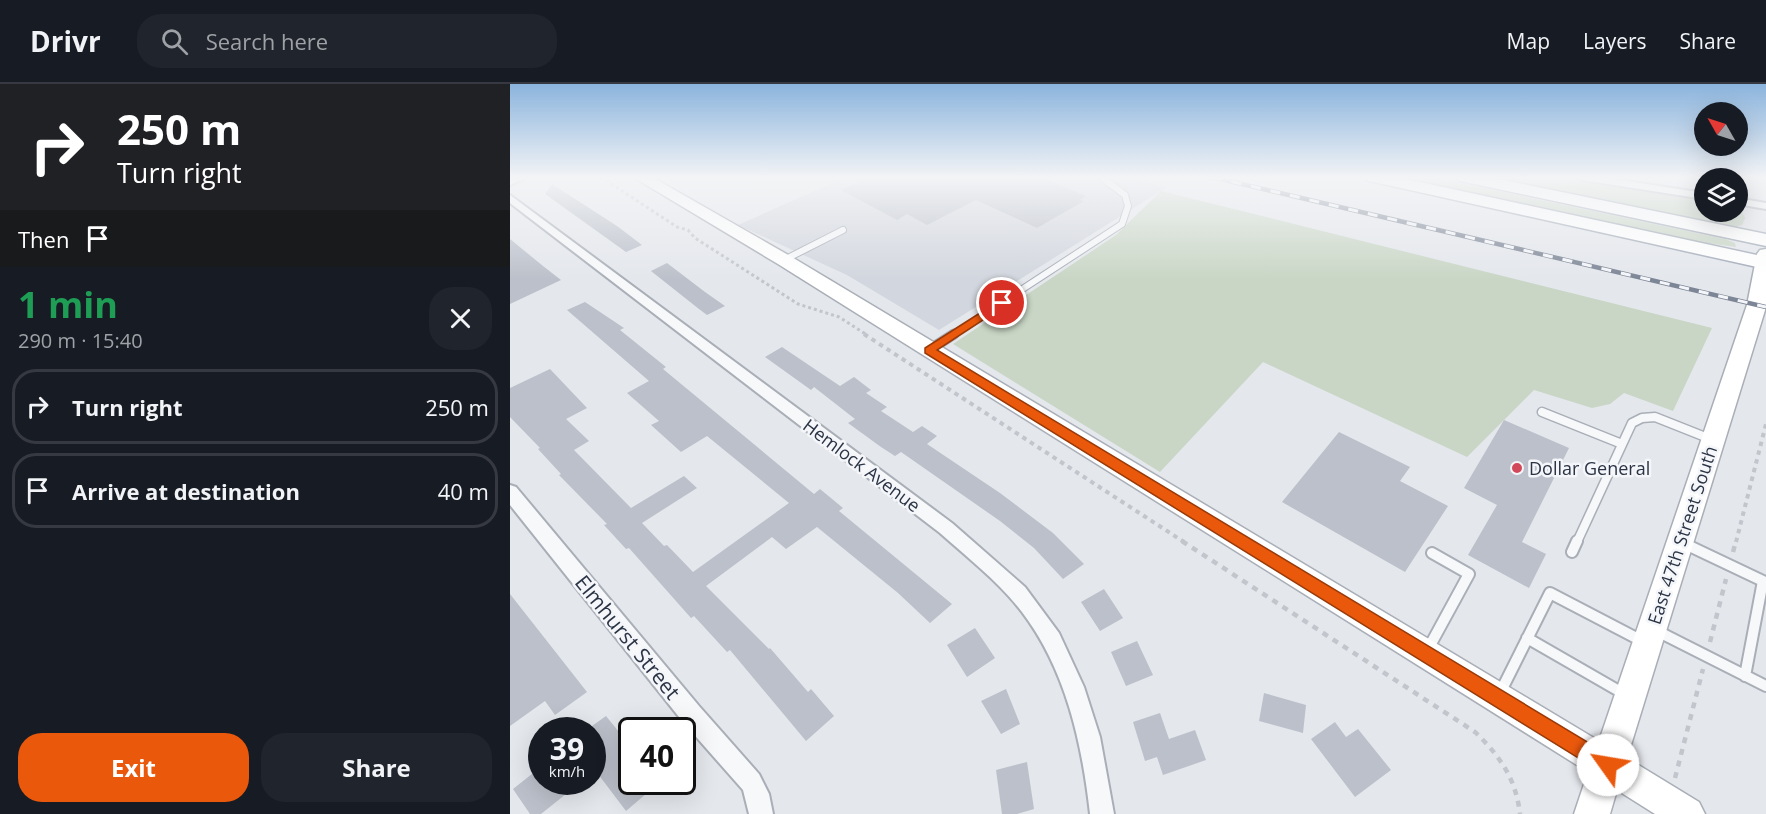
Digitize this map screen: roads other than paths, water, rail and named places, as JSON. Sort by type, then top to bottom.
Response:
[{"type":"main road","points":[[1545,211],[1766,255]]},
{"type":"main road","points":[[1596,211],[1766,255]]},
{"type":"street","name":"Hemlock Avenue","points":[[527,211],[946,528],[988,564],[1020,596],[1038,618],[1052,642],[1077,699],[1095,767],[1102,814]]},
{"type":"street","points":[[700,211],[784,260],[1678,808]]},
{"type":"street","name":"East 47th Street South","points":[[1592,814],[1757,305],[1766,255]]},
{"type":"street","name":"Elmhurst Street","points":[[510,492],[691,714],[751,782],[757,794],[761,814]]},
{"type":"lane","points":[[929,350],[1122,224],[1126,211]]},
{"type":"lane","points":[[784,260],[843,230]]},
{"type":"lane","points":[[1542,412],[1622,444]]},
{"type":"lane","points":[[1572,552],[1632,423],[1642,418],[1655,417],[1713,440]]},
{"type":"lane","points":[[1680,542],[1765,582],[1762,613],[1745,676]]},
{"type":"lane","points":[[1426,654],[1468,574],[1432,553]]},
{"type":"lane","points":[[1498,698],[1550,593],[1649,636],[1706,656],[1766,686]]},
{"type":"lane","points":[[1527,638],[1630,698]]},
{"type":"railway","points":[[1357,211],[1766,307]]},
{"type":"place","name":"Dollar General","points":[[1517,468]]}]
